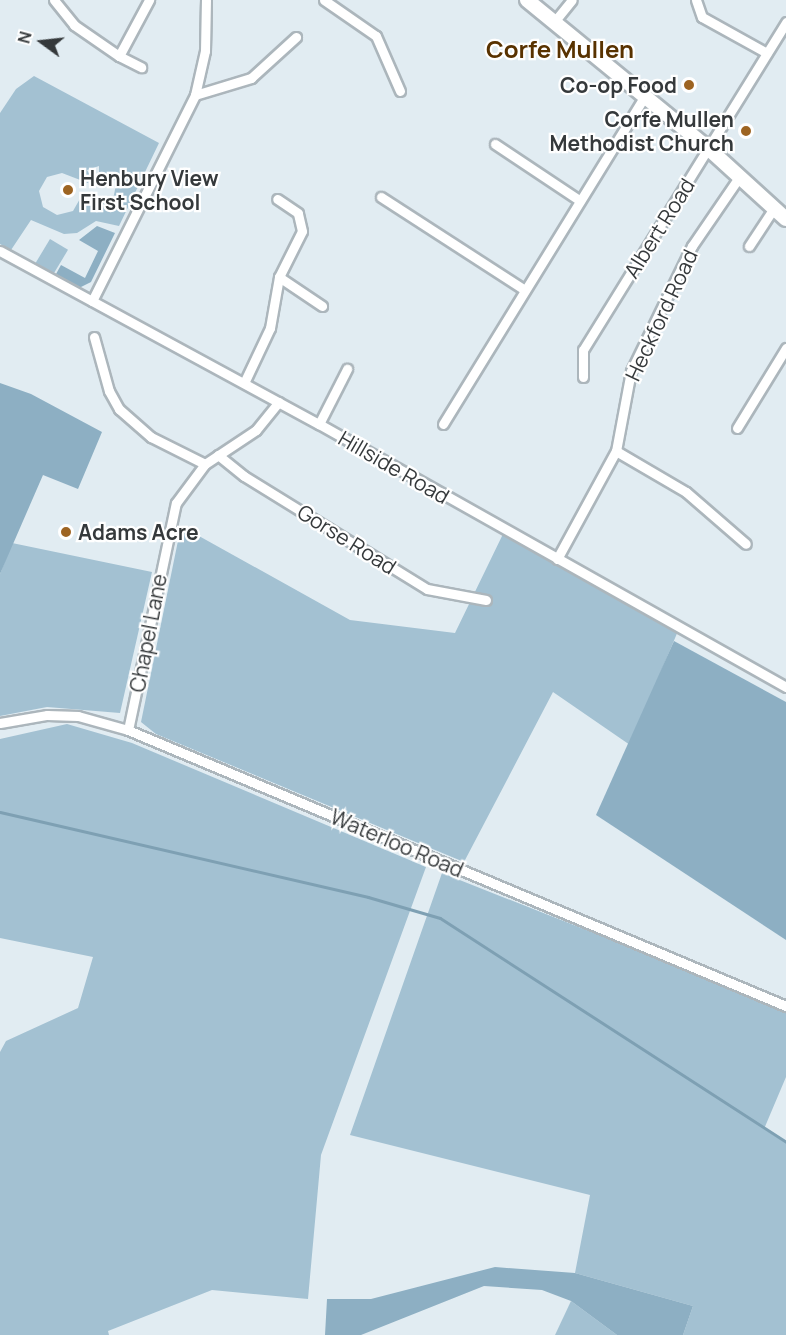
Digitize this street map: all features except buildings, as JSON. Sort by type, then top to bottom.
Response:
[{"type":"street","points":[[54,0],[74,25],[119,56],[141,67]]},
{"type":"street","points":[[119,56],[149,0]]},
{"type":"street","points":[[92,301],[195,95],[205,51],[206,0]]},
{"type":"street","points":[[324,0],[376,36],[400,91]]},
{"type":"street","points":[[526,0],[708,149],[786,219]]},
{"type":"street","points":[[554,22],[572,0]]},
{"type":"street","points":[[696,0],[702,17],[767,54]]},
{"type":"street","name":"Albert Road","points":[[583,377],[583,350],[786,22]]},
{"type":"street","points":[[195,95],[252,78],[296,37]]},
{"type":"street","points":[[443,424],[645,96]]},
{"type":"street","points":[[495,144],[579,200]]},
{"type":"street","name":"Heckford Road","points":[[557,559],[616,451],[631,371],[692,246],[740,176]]},
{"type":"street","points":[[381,197],[525,290]]},
{"type":"street","points":[[244,383],[270,328],[279,277],[302,231],[298,213],[277,199]]},
{"type":"street","points":[[749,246],[774,208]]},
{"type":"street","name":"Hillside Road","points":[[0,251],[319,424],[786,687]]},
{"type":"street","points":[[279,277],[322,306]]},
{"type":"street","points":[[94,337],[101,369],[119,409],[151,437],[205,464]]},
{"type":"street","points":[[737,421],[785,353]]},
{"type":"street","points":[[319,424],[347,369]]},
{"type":"street","name":"Chapel Lane","points":[[128,730],[176,503],[205,464],[256,430],[279,402]]},
{"type":"street","points":[[616,451],[686,492],[746,544]]},
{"type":"street","name":"Gorse Road","points":[[218,455],[244,476],[427,589],[486,600]]},
{"type":"street","name":"Waterloo Road","points":[[0,723],[47,715],[78,716],[128,730],[786,1006]]},
{"type":"shaded area","name":"Henbury View First School","points":[[34,76],[159,143],[119,226],[96,221],[77,233],[64,234],[31,220],[11,250],[0,244],[0,113],[16,89]],"holes":[[[99,166],[99,175],[113,181],[117,179],[113,200],[102,203],[88,195],[86,199],[81,197],[73,211],[57,215],[43,207],[39,191],[47,177],[62,173],[88,183],[91,177],[87,170]]]},
{"type":"shaded area","points":[[97,226],[115,233],[91,282],[79,288],[56,274],[61,265],[85,278],[98,251],[79,240]]},
{"type":"shaded area","points":[[50,239],[68,250],[54,274],[36,263]]},
{"type":"shaded area","points":[[0,383],[31,394],[102,432],[78,489],[43,475],[0,574]]},
{"type":"shaded area","points":[[181,526],[350,620],[455,633],[503,534],[678,631],[630,745],[553,692],[464,862],[156,734],[141,722]]},
{"type":"shaded area","points":[[12,543],[152,572],[120,713],[47,707],[0,716],[0,574]]},
{"type":"shaded area","points":[[674,641],[786,702],[786,940],[596,815]]},
{"type":"shaded area","points":[[67,724],[132,743],[426,867],[321,1155],[308,1299],[212,1290],[108,1331],[109,1335],[0,1335],[0,1052],[6,1041],[78,1008],[93,957],[0,938],[0,739]]},
{"type":"shaded area","points":[[442,873],[786,1009],[786,1077],[764,1129],[786,1143],[786,1335],[683,1335],[693,1306],[575,1273],[590,1195],[350,1135]]},
{"type":"shaded area","points":[[495,1267],[575,1273],[693,1306],[683,1335],[617,1335],[571,1301],[542,1290],[484,1286],[361,1335],[325,1335],[327,1299],[371,1299]]},
{"type":"shaded area","points":[[571,1301],[617,1335],[555,1335]]},
{"type":"waterway","points":[[0,812],[368,897],[440,918],[786,1142]]},
{"type":"place","name":"Co-op Food","points":[[689,85]]},
{"type":"place","name":"Corfe Mullen Methodist Church","points":[[746,131]]},
{"type":"place","name":"Henbury View First School","points":[[68,190]]},
{"type":"place","name":"Adams Acre","points":[[66,532]]},
{"type":"district","name":"Corfe Mullen","points":[[560,49]]}]
